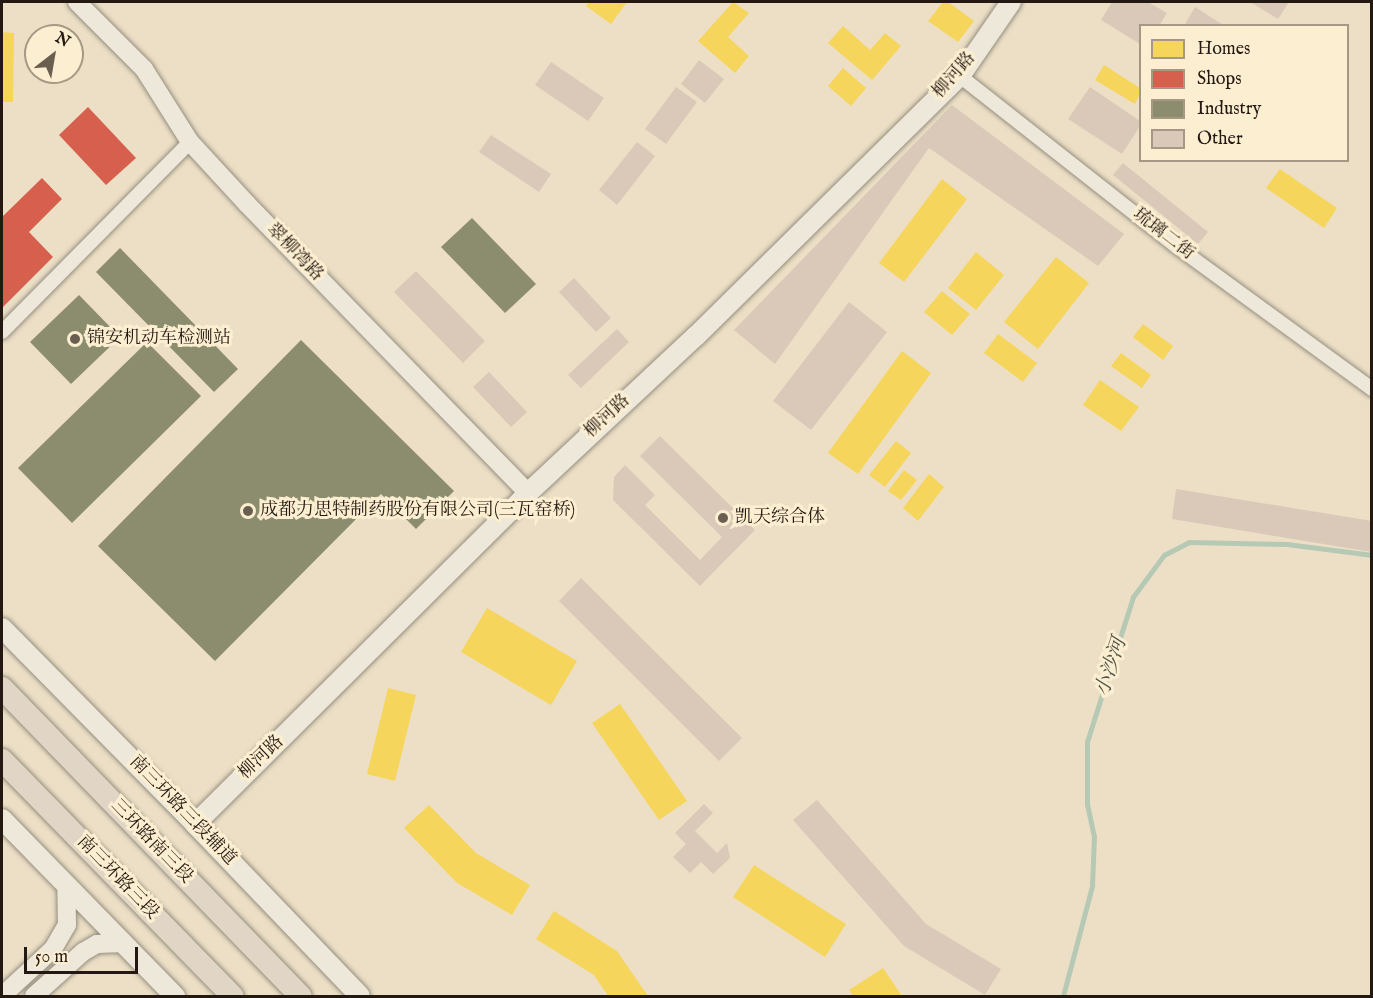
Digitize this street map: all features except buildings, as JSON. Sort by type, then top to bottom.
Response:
[{"type":"highway","name":"三环路南三段","points":[[2,688],[300,996]]},
{"type":"highway","name":"南三环路三段","points":[[2,760],[232,996]]},
{"type":"main road","name":"柳河路","points":[[195,824],[528,493],[696,336],[960,76],[1011,2]]},
{"type":"main road","name":"南三环路三段辅道","points":[[2,628],[360,996]]},
{"type":"main road","points":[[2,819],[175,996]]},
{"type":"street","name":"翠柳湾路","points":[[77,2],[144,69],[190,142],[246,204],[528,493]]},
{"type":"street","name":"琉璃二街","points":[[960,76],[1176,246],[1371,389]]},
{"type":"street","points":[[2,332],[190,142]]},
{"type":"street","points":[[2,996],[53,949],[67,924],[66,886]]},
{"type":"street","points":[[34,996],[68,964],[90,948],[97,944],[124,943]]},
{"type":"waterway","name":"小沙河","points":[[1063,996],[1092,886],[1094,837],[1087,805],[1087,742],[1133,597],[1164,555],[1189,542],[1287,544],[1372,555]]},
{"type":"place","name":"锦安机动车检测站","points":[[75,339]]},
{"type":"place","name":"成都力思特制药股份有限公司(三瓦窑桥)","points":[[248,511]]},
{"type":"place","name":"凯天综合体","points":[[723,518]]}]
